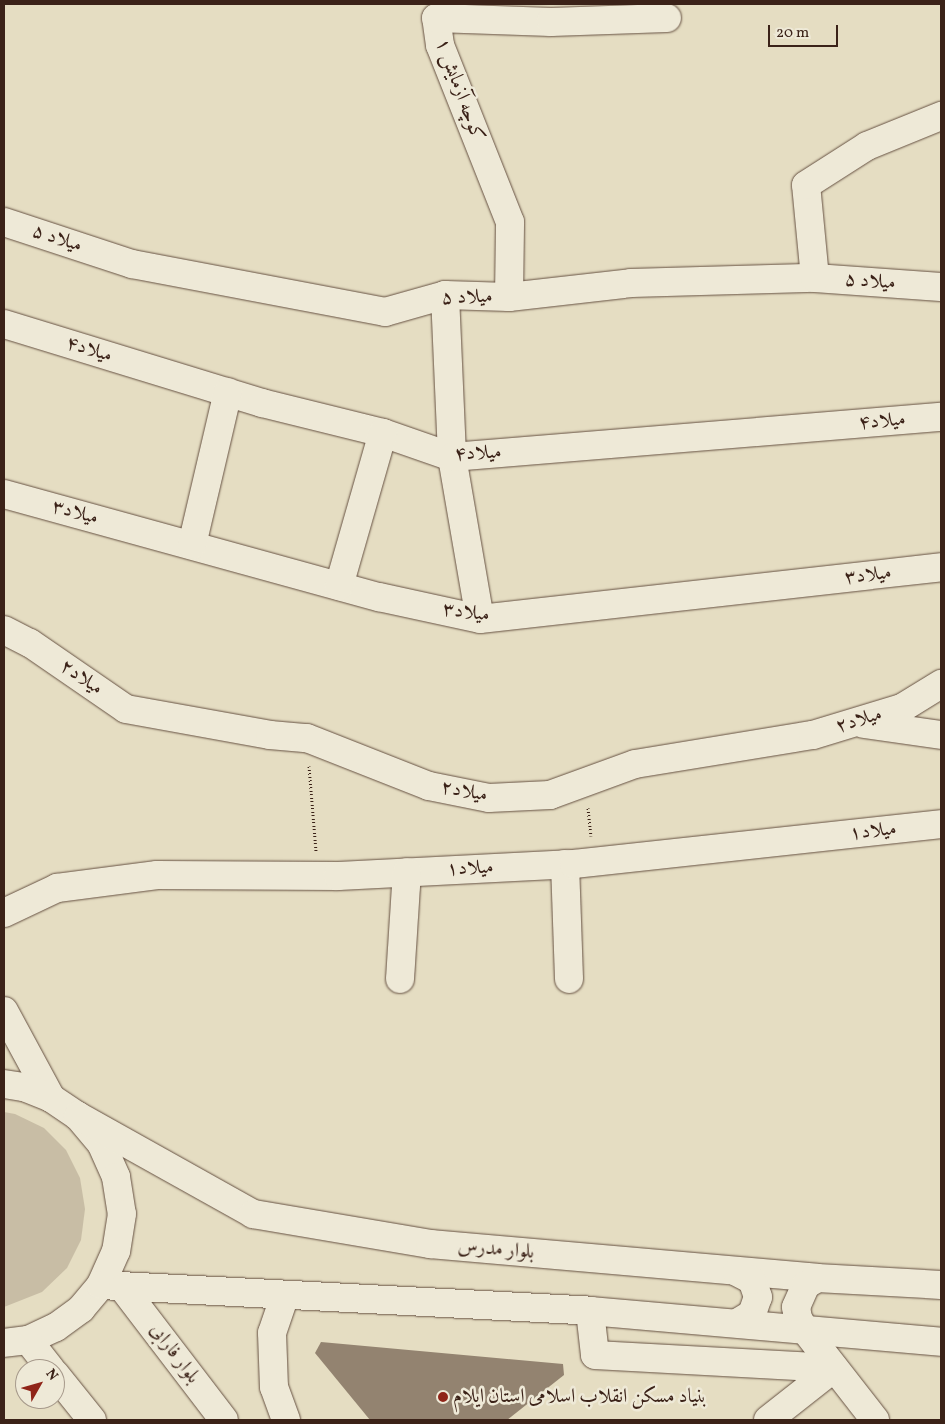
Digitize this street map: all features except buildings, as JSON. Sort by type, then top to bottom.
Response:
[{"type":"street","name":"۱ کوچه آزمایش","points":[[509,297],[510,222],[440,45],[436,18],[552,22],[666,18]]},
{"type":"street","points":[[815,278],[806,185],[867,146],[941,116]]},
{"type":"street","name":"میلاد ۵","points":[[4,222],[132,264],[385,312],[445,296],[509,297],[631,283],[815,278],[941,287]]},
{"type":"street","points":[[445,296],[452,457],[480,619]]},
{"type":"street","name":"میلاد۴","points":[[4,324],[228,392],[383,433],[452,457],[941,417]]},
{"type":"street","points":[[192,545],[228,392]]},
{"type":"street","points":[[338,586],[383,433]]},
{"type":"street","name":"میلاد۳","points":[[4,494],[338,586],[480,619],[941,567]]},
{"type":"street","name":"میلاد۲","points":[[4,630],[30,643],[126,709],[270,735],[307,738],[429,786],[489,798],[550,795],[635,764],[813,735],[902,708],[941,684]]},
{"type":"street","points":[[855,723],[941,736]]},
{"type":"street","name":"میلاد۱","points":[[4,913],[56,888],[156,875],[318,876],[565,864],[941,824]]},
{"type":"street","points":[[565,864],[569,979]]},
{"type":"street","points":[[400,979],[407,872]]},
{"type":"street","points":[[4,1011],[51,1098]]},
{"type":"street","points":[[4,1084],[24,1087],[51,1098],[78,1116],[101,1143],[112,1169],[122,1214],[112,1286]]},
{"type":"street","name":"بلوار مدرس","points":[[78,1116],[253,1214],[430,1244],[737,1272],[941,1285]]},
{"type":"street","points":[[736,1323],[752,1314],[758,1298],[752,1280],[737,1272]]},
{"type":"street","points":[[817,1278],[806,1285],[796,1307],[798,1319],[871,1419]]},
{"type":"street","points":[[15,1344],[56,1327],[112,1286],[590,1310],[941,1342]]},
{"type":"street","name":"بلوار فارابی","points":[[112,1286],[224,1420]]},
{"type":"street","points":[[285,1295],[272,1333],[274,1387],[286,1420]]},
{"type":"street","points":[[590,1310],[595,1355],[834,1368]]},
{"type":"street","points":[[15,1344],[37,1359]]},
{"type":"street","points":[[768,1420],[834,1368]]},
{"type":"street","points":[[65,1386],[92,1420]]},
{"type":"path","points":[[307,738],[318,876]]},
{"type":"path","points":[[585,782],[593,862]]},
{"type":"shaded area","points":[[4,1112],[15,1114],[44,1128],[66,1150],[80,1178],[85,1209],[81,1240],[67,1268],[42,1292],[4,1307]]},
{"type":"place","name":"بنیاد مسکن انقلاب اسلامی استان ایلام","points":[[443,1397]]}]
